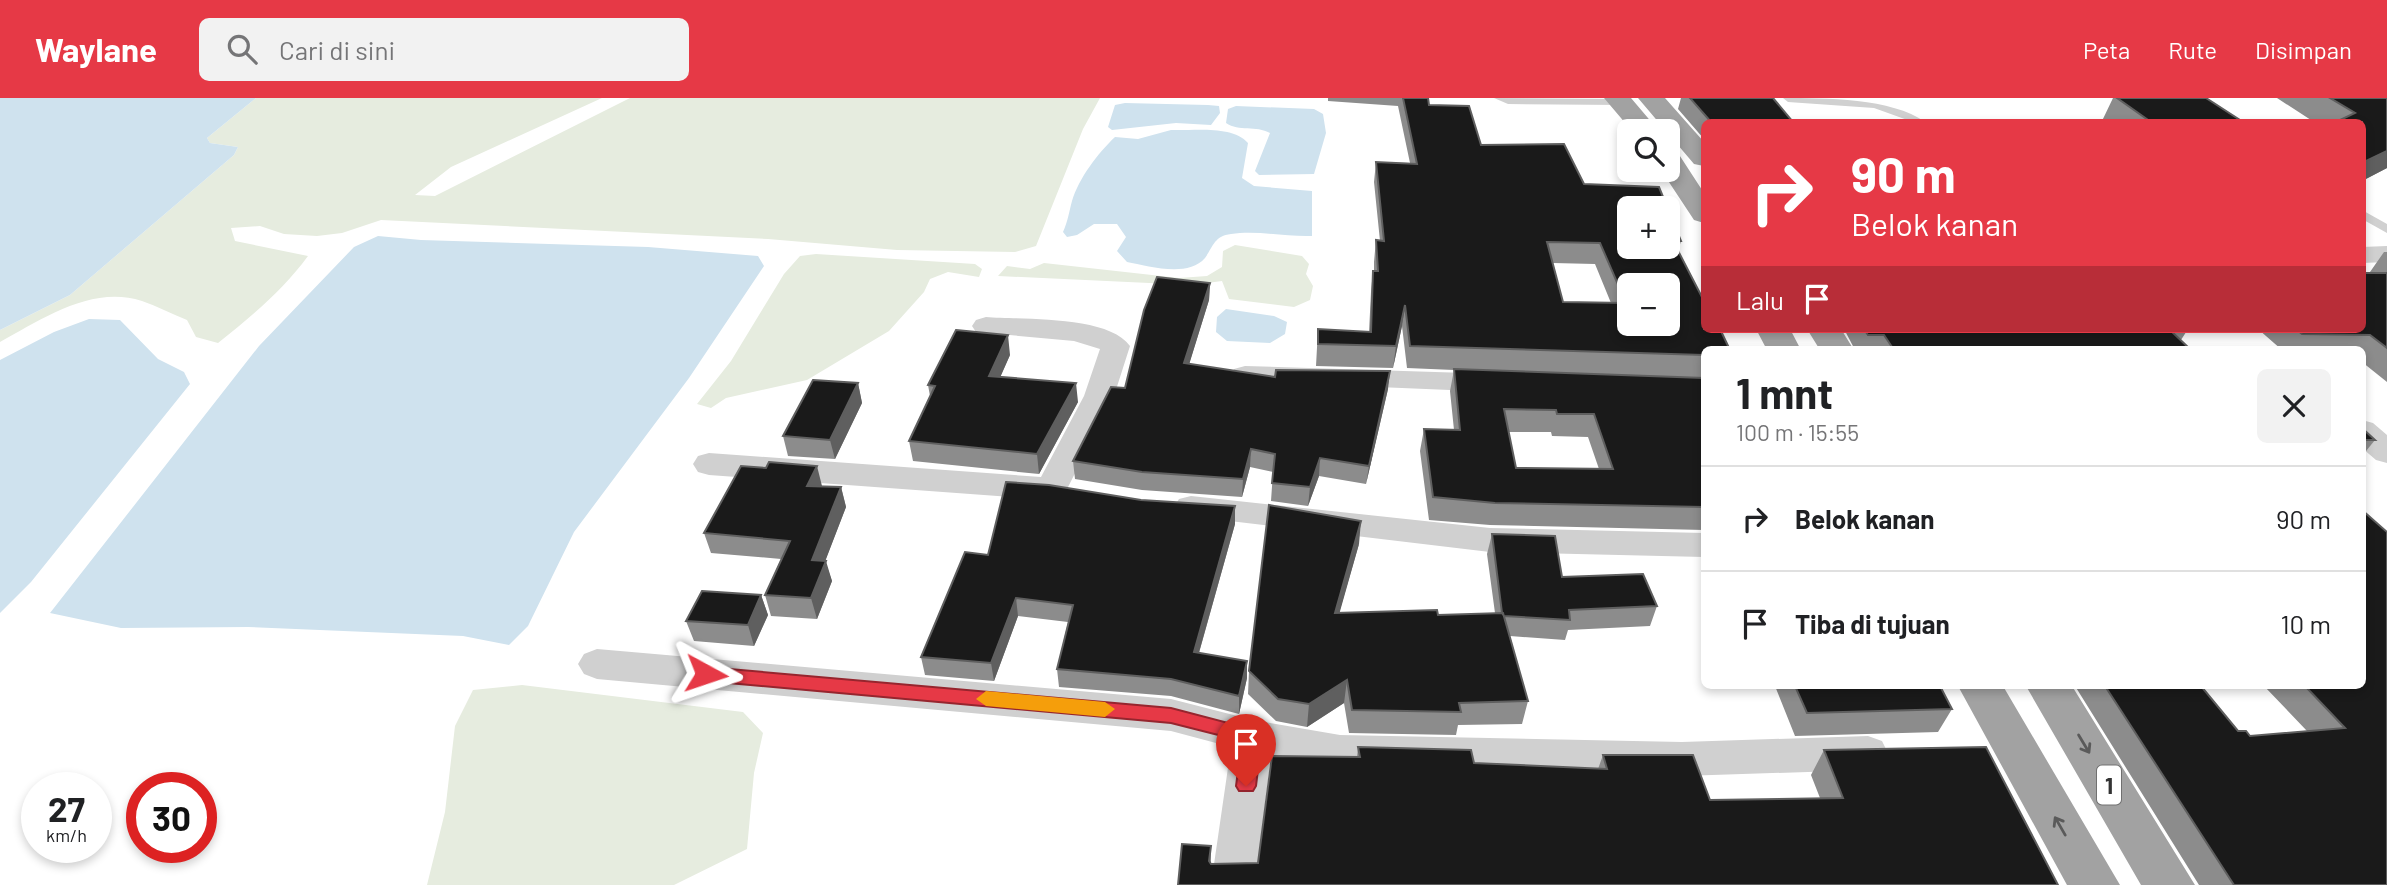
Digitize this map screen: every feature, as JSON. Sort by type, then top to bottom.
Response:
[{"type":"highway","points":[[1619,100],[1636,119]]},
{"type":"highway","points":[[1661,102],[1701,154]]},
{"type":"highway","points":[[1680,177],[1701,209]]},
{"type":"highway","points":[[1981,689],[1997,750],[2094,885]]},
{"type":"highway","name":"1","points":[[2050,689],[2169,885]]},
{"type":"street","points":[[2366,255],[2387,254]]},
{"type":"street","points":[[709,464],[1064,491],[1115,346],[1087,335],[986,326]]},
{"type":"street","points":[[1245,374],[1528,384]]},
{"type":"street","points":[[2366,434],[2387,453]]},
{"type":"street","points":[[1156,505],[1235,510],[1408,533],[1490,540],[1701,545]]},
{"type":"street","points":[[597,664],[1171,715],[1253,736],[1340,752],[1682,758],[1910,752]]},
{"type":"street","points":[[1233,885],[1253,736]]},
{"type":"lane","points":[[1499,98],[1508,101],[1619,100]]},
{"type":"lane","points":[[1776,100],[1789,98],[1886,105],[1916,119]]},
{"type":"lane","points":[[2366,216],[2387,229]]},
{"type":"shaded area","points":[[256,98],[602,98],[451,167],[415,195],[435,196],[630,98],[1100,98],[1083,129],[1036,246],[1015,252],[897,250],[768,239],[381,220],[342,233],[317,236],[284,234],[260,226],[231,228],[235,241],[308,256],[266,302],[218,343],[196,337],[187,320],[142,301],[123,297],[104,297],[68,307],[0,342],[0,330],[70,295],[234,155],[238,147],[210,143],[207,138]]},
{"type":"shaded area","points":[[1235,245],[1302,256],[1309,264],[1306,274],[1313,286],[1310,300],[1294,307],[1229,299],[1222,281],[1192,285],[998,276],[1007,266],[1030,269],[1044,263],[1179,278],[1207,276],[1222,267],[1223,251]]},
{"type":"shaded area","points":[[816,254],[975,264],[982,269],[979,277],[948,272],[930,279],[924,292],[889,331],[807,380],[726,398],[711,408],[697,404],[731,361],[784,274],[800,256]]},
{"type":"shaded area","points":[[522,685],[743,712],[763,733],[754,773],[747,849],[674,885],[427,885],[445,812],[455,726],[473,690]]},
{"type":"water","points":[[0,98],[256,98],[207,138],[210,143],[238,147],[234,155],[70,295],[0,330]]},
{"type":"water","points":[[1115,105],[1219,106],[1220,113],[1211,125],[1176,123],[1112,130],[1108,127]]},
{"type":"water","points":[[1236,106],[1314,109],[1323,114],[1326,133],[1314,174],[1259,175],[1255,171],[1270,133],[1226,123],[1228,109]]},
{"type":"water","points":[[1171,130],[1223,131],[1241,137],[1248,143],[1242,178],[1254,186],[1312,191],[1312,236],[1251,233],[1225,235],[1217,240],[1198,264],[1178,269],[1127,262],[1117,251],[1126,237],[1117,224],[1094,224],[1077,235],[1067,237],[1063,232],[1075,192],[1090,166],[1109,143],[1115,137],[1138,139]]},
{"type":"water","points":[[378,236],[421,240],[648,247],[758,256],[764,266],[689,378],[574,532],[528,626],[509,645],[463,636],[248,627],[121,628],[50,613],[259,346],[354,247]]},
{"type":"water","points":[[1226,309],[1274,316],[1287,322],[1285,334],[1270,343],[1227,341],[1216,332],[1217,317]]},
{"type":"water","points":[[89,319],[120,320],[158,359],[184,372],[190,384],[31,582],[0,613],[0,360],[54,332]]},
{"type":"building","points":[[1403,98],[1428,98],[1429,105],[1469,106],[1481,145],[1564,144],[1584,184],[1659,187],[1663,196],[1617,196],[1617,259],[1680,259],[1680,255],[1701,295],[1701,333],[1722,333],[1728,346],[1701,346],[1701,355],[1410,346],[1405,305],[1396,346],[1318,344],[1318,329],[1371,332],[1373,271],[1378,271],[1376,240],[1384,241],[1376,162],[1417,164]]},
{"type":"building","points":[[1690,98],[1773,98],[1790,119],[1708,119]]},
{"type":"building","points":[[2117,98],[2206,98],[2238,119],[2147,119]]},
{"type":"building","points":[[2330,98],[2387,98],[2387,151],[2366,161],[2366,119],[2342,119],[2355,113]]},
{"type":"building","points":[[2366,273],[2387,273],[2387,348],[2370,335],[2302,334],[2366,333]]},
{"type":"building","points":[[1157,277],[1210,283],[1184,363],[1275,377],[1276,370],[1390,371],[1369,466],[1320,458],[1310,487],[1272,483],[1275,454],[1251,449],[1243,479],[1142,472],[1073,461],[1111,387],[1125,388],[1144,310]]},
{"type":"building","points":[[956,330],[1008,335],[989,376],[1076,383],[1037,454],[909,441],[935,386],[928,385]]},
{"type":"building","points":[[1867,333],[2173,333],[2187,346],[1891,346],[1884,335]]},
{"type":"building","points":[[1454,369],[1701,378],[1701,507],[1495,503],[1433,497],[1424,429],[1460,430]],"holes":[[[1504,409],[1556,410],[1557,414],[1594,414],[1613,469],[1516,468]]]},
{"type":"building","points":[[813,380],[858,383],[830,440],[783,436]]},
{"type":"building","points":[[2366,432],[2375,440],[2366,440]]},
{"type":"building","points":[[769,462],[817,466],[807,486],[841,487],[812,560],[826,561],[811,598],[765,595],[790,541],[704,533],[741,466],[766,468]]},
{"type":"building","points":[[1006,482],[1049,485],[1141,500],[1235,506],[1194,652],[1247,661],[1239,696],[1171,679],[1057,669],[1073,605],[1016,598],[991,663],[921,657],[965,552],[988,555]]},
{"type":"building","points":[[1269,505],[1361,521],[1335,613],[1437,610],[1438,615],[1503,613],[1528,701],[1459,703],[1461,712],[1352,710],[1347,680],[1309,704],[1278,699],[1249,671]]},
{"type":"building","points":[[2366,514],[2387,532],[2387,885],[2234,885],[2107,689],[2203,689],[2238,731],[2246,731],[2250,736],[2345,728],[2308,689],[2366,689]]},
{"type":"building","points":[[1492,534],[1555,536],[1562,577],[1643,574],[1657,606],[1569,610],[1570,620],[1504,616]]},
{"type":"building","points":[[702,591],[761,595],[748,625],[686,621]]},
{"type":"building","points":[[1796,689],[1942,689],[1952,709],[1807,713]]},
{"type":"building","points":[[1358,747],[1471,750],[1474,763],[1607,769],[1603,755],[1693,755],[1710,800],[1843,798],[1824,750],[1986,747],[2058,885],[1178,885],[1182,844],[1211,846],[1211,864],[1258,863],[1272,756],[1360,757]]},
{"type":"slow traffic","points":[[986,699],[1105,709]]},
{"type":"route","points":[[706,674],[1171,715],[1253,736],[1246,786]]}]
